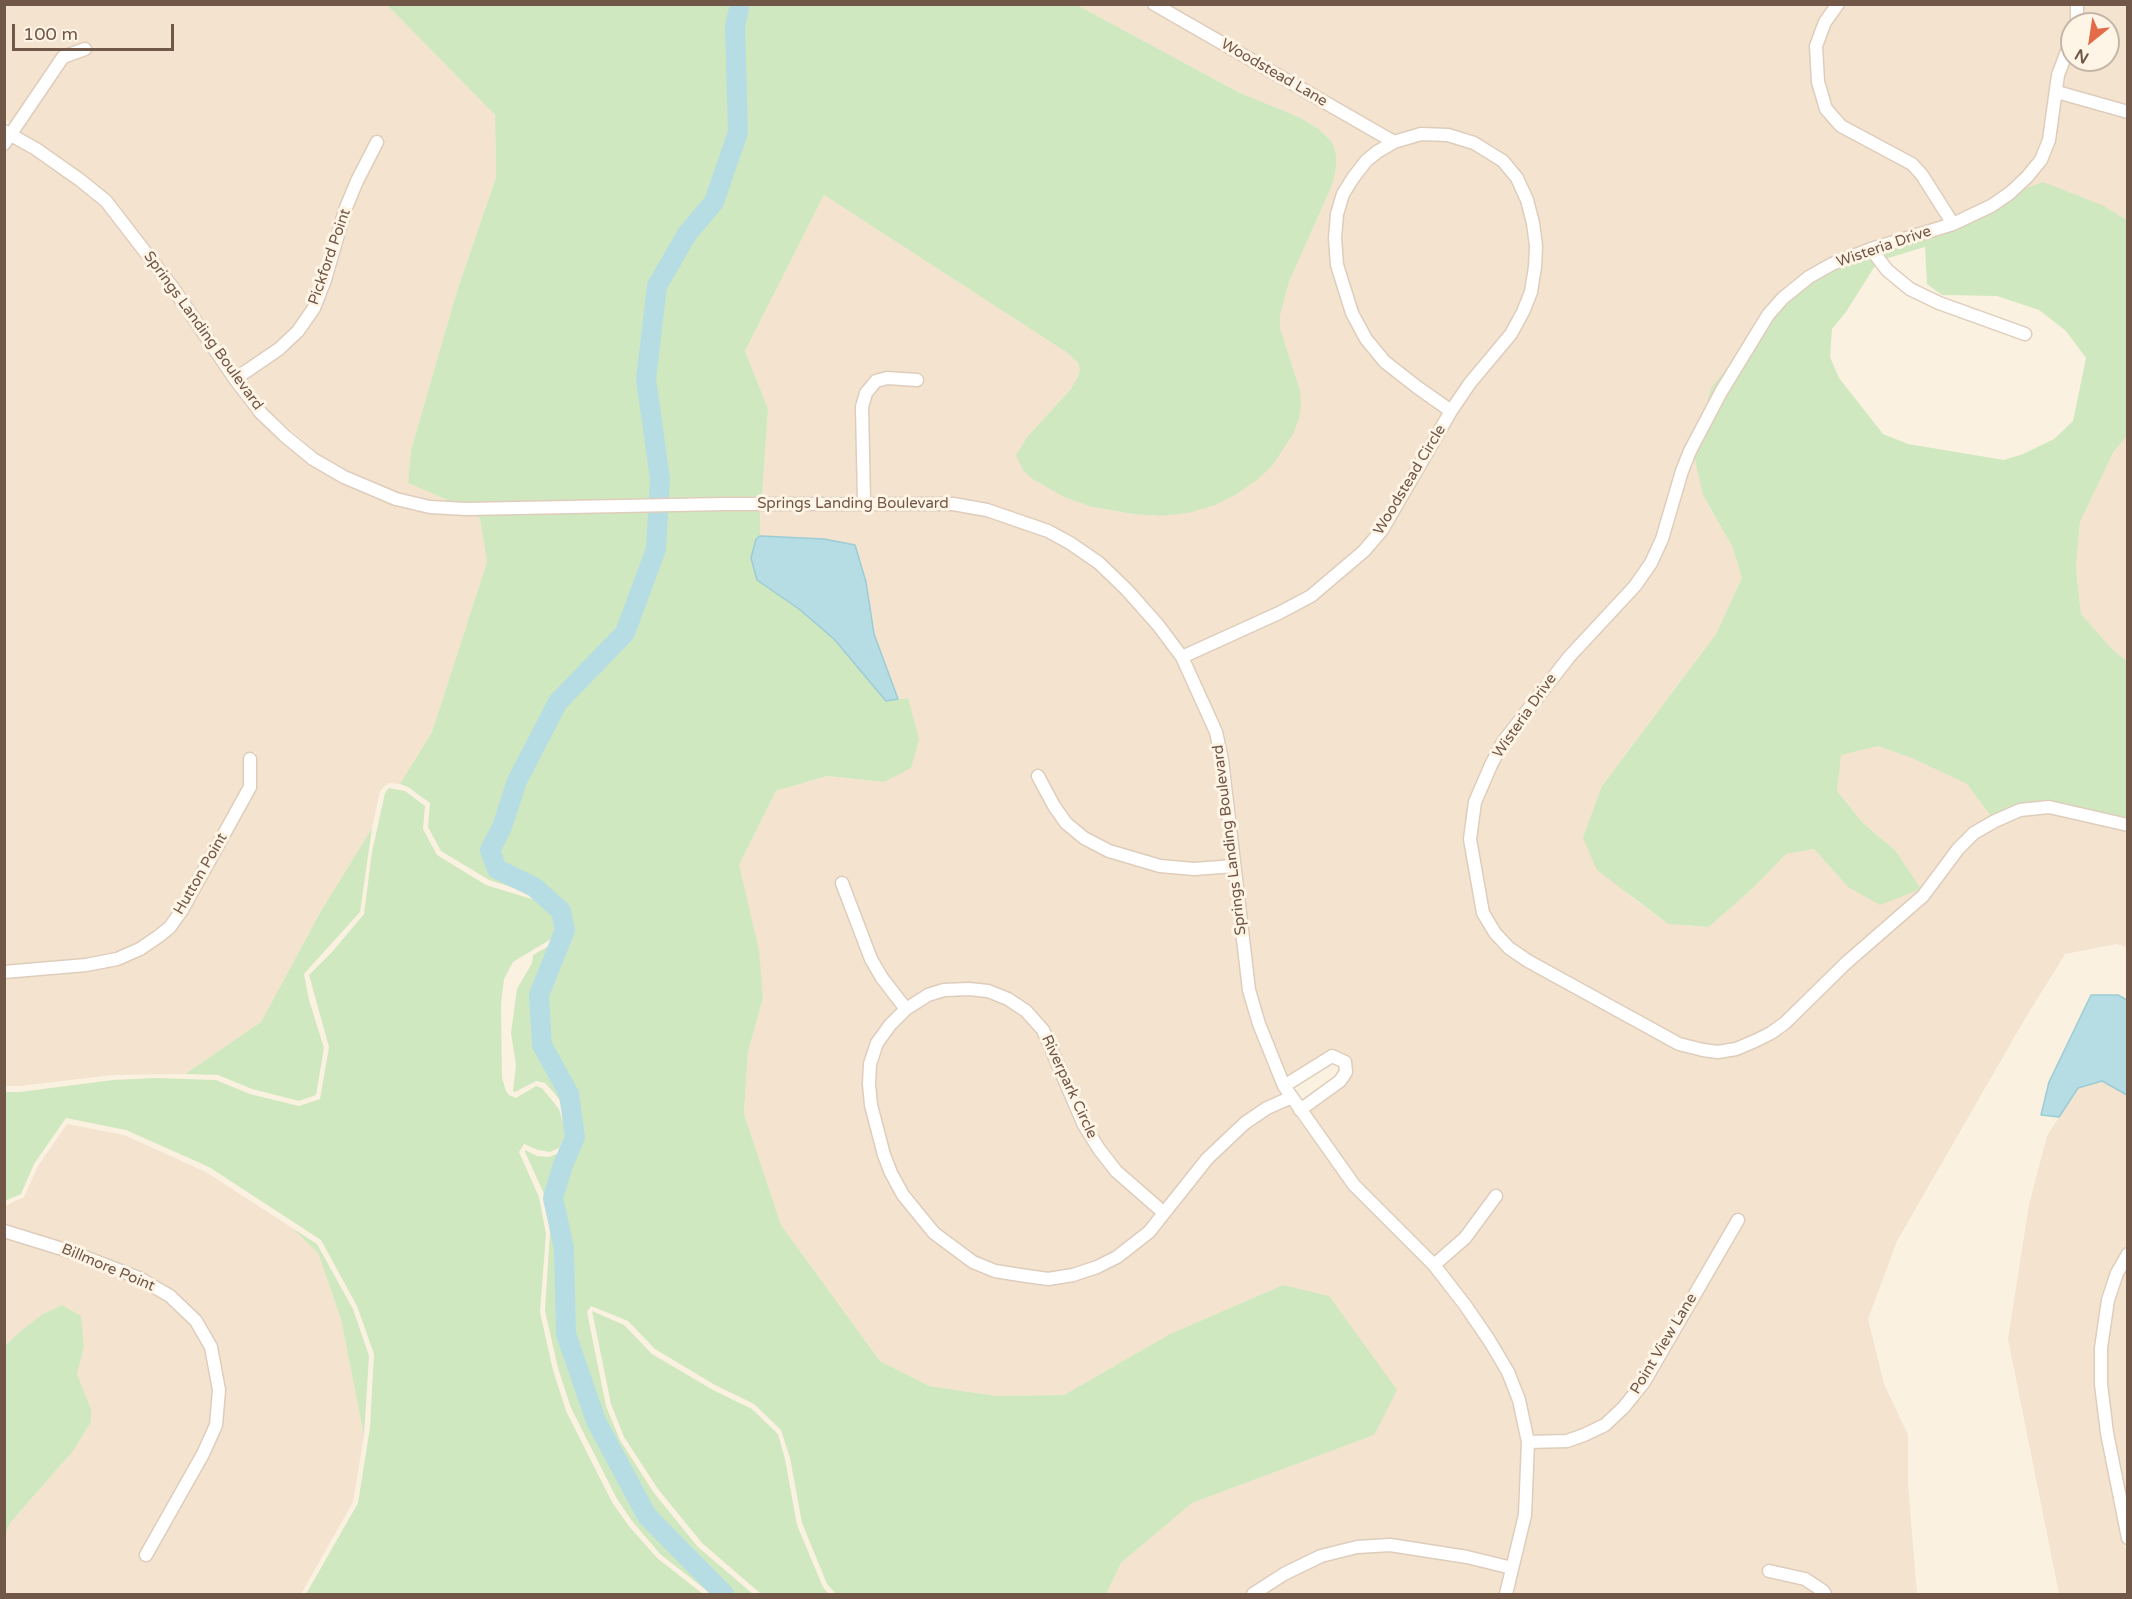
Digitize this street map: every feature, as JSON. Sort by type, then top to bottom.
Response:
[{"type":"street","name":"Woodstead Lane","points":[[1154,4],[1394,142]]},
{"type":"street","points":[[1838,4],[1825,22],[1816,46],[1818,82],[1826,109],[1841,126],[1912,164],[1922,175],[1953,224]]},
{"type":"street","points":[[6,134],[63,57],[85,49]]},
{"type":"street","name":"Wisteria Drive","points":[[2060,70],[2052,107],[2052,127],[2042,160],[2010,193],[1990,206],[1953,224],[1871,249],[1832,264],[1809,277],[1783,298],[1768,315],[1721,392],[1690,451],[1662,540],[1651,563],[1635,586],[1569,657],[1503,742],[1475,802],[1470,839],[1483,913],[1495,933],[1509,948],[1528,961],[1679,1044],[1718,1052],[1736,1049],[1755,1041],[1785,1023],[1846,963],[1923,896],[1958,849],[1974,833],[1995,821],[2020,810],[2049,807],[2127,825]]},
{"type":"street","points":[[2057,92],[2127,112]]},
{"type":"street","name":"Springs Landing Boulevard","points":[[6,134],[80,180],[106,201],[173,288],[261,413],[313,459],[344,477],[396,499],[430,507],[466,509],[864,502],[952,504],[987,510],[1048,531],[1099,563],[1158,625],[1182,657],[1216,732],[1222,760],[1249,990],[1259,1024],[1284,1086],[1354,1185],[1434,1265],[1471,1314],[1508,1372],[1519,1400],[1528,1442],[1525,1515],[1506,1594]]},
{"type":"street","name":"Woodstead Circle","points":[[1182,657],[1311,596],[1364,551],[1382,530],[1451,411],[1511,334],[1523,312],[1531,292],[1536,246],[1527,200],[1517,178],[1503,161],[1474,143],[1448,135],[1420,134],[1394,142],[1366,161],[1343,194],[1336,214],[1337,266],[1352,313],[1366,339],[1385,362],[1451,411]]},
{"type":"street","name":"Pickford Point","points":[[235,379],[279,349],[298,331],[314,308],[325,280],[345,210],[377,142]]},
{"type":"street","points":[[1871,249],[1887,270],[1910,289],[1939,303],[2025,334]]},
{"type":"street","points":[[864,502],[862,407],[866,393],[876,381],[887,378],[916,380]]},
{"type":"street","name":"Hutton Point","points":[[4,972],[86,965],[117,959],[140,949],[170,927],[182,910],[250,787],[250,759]]},
{"type":"street","points":[[1038,776],[1066,823],[1084,838],[1109,851],[1160,866],[1194,868],[1234,866]]},
{"type":"street","points":[[842,883],[871,959],[882,978],[906,1009]]},
{"type":"street","name":"Riverpark Circle","points":[[1164,1213],[1116,1171],[1099,1149],[1084,1125],[1043,1030],[1026,1011],[1008,999],[988,991],[969,989],[944,990],[928,995],[906,1009],[877,1043],[870,1064],[871,1105],[884,1155],[903,1195],[934,1233],[973,1262],[995,1271],[1048,1279],[1073,1275],[1098,1267],[1117,1257],[1149,1232],[1164,1213],[1206,1159],[1245,1123],[1266,1108],[1292,1097]]},
{"type":"street","points":[[1284,1086],[1332,1056],[1346,1062],[1346,1072],[1341,1081],[1300,1110]]},
{"type":"street","points":[[1434,1265],[1465,1238],[1496,1196]]},
{"type":"street","name":"Point View Lane","points":[[1528,1442],[1567,1441],[1584,1435],[1605,1425],[1624,1407],[1644,1382],[1738,1220]]},
{"type":"street","name":"Billmore Point","points":[[4,1231],[72,1252],[139,1278],[170,1296],[196,1321],[212,1347],[219,1390],[216,1425],[203,1454],[146,1556]]},
{"type":"street","points":[[2127,1254],[2117,1273],[2108,1300],[2101,1348],[2101,1384],[2107,1433],[2127,1538]]},
{"type":"street","points":[[1253,1594],[1284,1574],[1321,1556],[1357,1547],[1390,1545],[1467,1557],[1512,1568]]},
{"type":"street","points":[[1769,1571],[1805,1579],[1826,1594]]},
{"type":"shaded area","points":[[5,5],[387,5],[495,115],[496,176],[457,291],[411,450],[408,483],[452,502],[432,501],[398,493],[347,471],[317,453],[266,408],[244,380],[282,353],[331,281],[351,212],[362,184],[385,139],[375,134],[352,179],[320,279],[309,305],[294,327],[276,344],[237,371],[178,283],[111,197],[83,174],[19,132],[5,118]]},
{"type":"shaded area","points":[[1077,5],[1143,5],[1382,142],[1338,193],[1331,214],[1329,239],[1331,268],[1346,316],[1362,344],[1382,367],[1413,393],[1444,413],[1378,526],[1360,547],[1308,591],[1277,608],[1184,649],[1162,620],[1103,558],[1051,525],[989,504],[954,498],[869,496],[868,407],[871,395],[878,386],[887,384],[921,386],[923,374],[886,372],[874,375],[856,408],[858,496],[762,497],[768,409],[745,351],[824,195],[1066,352],[1078,363],[1080,370],[1070,390],[1028,436],[1064,497],[1092,507],[1160,516],[1237,494],[1272,466],[1300,390],[1280,328],[1280,316],[1289,282],[1333,183],[1336,154],[1332,142],[1319,129],[1299,117],[1240,93]]},
{"type":"shaded area","points":[[1166,5],[2127,5],[2127,220],[2102,205],[1815,268],[1703,495],[1732,546],[1742,578],[1716,634],[1602,786],[1631,897],[1668,924],[1709,927],[1753,888],[1785,854],[1814,849],[1848,887],[1918,890],[1919,888],[1896,851],[1863,823],[1837,791],[1840,755],[1878,746],[1914,759],[1967,784],[1990,815],[2031,807],[2127,817],[2127,947],[2117,944],[2065,954],[2023,1022],[1897,1241],[1868,1319],[1884,1384],[1908,1435],[1908,1485],[1917,1594],[1833,1594],[1828,1587],[1808,1573],[1765,1564],[1762,1576],[1802,1584],[1817,1594],[1511,1594],[1534,1448],[1566,1447],[1649,1384],[1745,1217],[1736,1212],[1640,1378],[1620,1403],[1602,1419],[1583,1429],[1566,1434],[1533,1436],[1525,1398],[1513,1369],[1494,1336],[1442,1265],[1469,1242],[1504,1194],[1495,1188],[1461,1234],[1434,1257],[1358,1181],[1308,1111],[1345,1084],[1351,1071],[1349,1057],[1343,1052],[1330,1050],[1287,1077],[1264,1022],[1254,988],[1228,758],[1221,729],[1191,659],[1313,601],[1367,556],[1386,534],[1456,414],[1515,338],[1542,246],[1539,221],[1532,196],[1522,175],[1508,157],[1494,146],[1450,129],[1421,128],[1396,135]]},
{"type":"shaded area","points":[[1421,140],[1446,141],[1472,149],[1499,166],[1512,181],[1528,225],[1529,267],[1525,290],[1518,310],[1506,331],[1450,402],[1389,357],[1371,336],[1357,310],[1343,264],[1340,238],[1342,215],[1348,196],[1370,165],[1398,147]]},
{"type":"shaded area","points":[[12,142],[76,185],[102,206],[169,292],[232,387],[257,417],[310,464],[342,483],[394,505],[429,513],[475,515],[480,519],[487,562],[432,732],[400,784],[388,783],[380,791],[372,828],[321,911],[261,1022],[185,1074],[113,1075],[5,1086],[5,978],[117,965],[142,955],[162,941],[256,786],[256,752],[245,753],[244,785],[177,907],[156,932],[138,944],[116,953],[85,959],[5,965],[4,154]]},
{"type":"shaded area","points":[[2127,436],[2127,661],[2113,650],[2081,614],[2076,568],[2080,522],[2114,451]]},
{"type":"shaded area","points":[[760,509],[951,510],[985,516],[1020,527],[1067,548],[1095,568],[1122,595],[1177,660],[1211,734],[1217,762],[1228,860],[1195,862],[1162,860],[1112,845],[1088,833],[1071,818],[1059,802],[1041,768],[1031,775],[1049,809],[1062,827],[1081,843],[1106,856],[1159,873],[1194,875],[1229,872],[1243,992],[1276,1084],[1283,1095],[1202,1155],[1164,1204],[1121,1166],[1103,1145],[1089,1122],[1048,1027],[1030,1006],[1011,994],[991,986],[970,982],[943,984],[926,990],[907,1001],[886,974],[876,955],[845,875],[835,881],[866,961],[877,982],[898,1009],[885,1021],[871,1041],[863,1085],[871,1132],[879,1158],[898,1198],[930,1237],[970,1267],[993,1277],[1047,1285],[1074,1281],[1099,1273],[1119,1262],[1153,1237],[1210,1163],[1248,1128],[1289,1104],[1350,1189],[1429,1269],[1484,1344],[1503,1376],[1514,1403],[1522,1443],[1519,1514],[1508,1560],[1469,1551],[1392,1539],[1319,1550],[1281,1569],[1244,1594],[1106,1594],[1121,1563],[1192,1503],[1374,1435],[1283,1285],[1170,1334],[1064,1395],[997,1396],[929,1386],[880,1361],[781,1225],[744,1114],[748,1052],[763,998],[739,865],[776,791],[827,776],[884,782],[909,698],[898,699],[874,634],[866,582],[824,539],[760,536]]},
{"type":"shaded area","points":[[945,996],[986,997],[1005,1005],[1022,1016],[1038,1034],[1079,1128],[1094,1153],[1112,1175],[1156,1214],[1146,1228],[1131,1240],[1096,1262],[1049,1273],[997,1265],[976,1256],[938,1228],[908,1191],[896,1170],[882,1128],[877,1104],[876,1064],[882,1045],[894,1028],[909,1014],[930,1001]]},
{"type":"shaded area","points":[[2103,1081],[2127,1095],[2127,1244],[2111,1271],[2096,1348],[2095,1385],[2101,1435],[2120,1536],[2127,1552],[2127,1594],[2059,1594],[2008,1339],[2029,1205],[2047,1136],[2078,1088]]},
{"type":"shaded area","points":[[67,1124],[124,1135],[206,1172],[292,1228],[318,1253],[341,1319],[364,1436],[353,1502],[301,1594],[5,1594],[5,1535],[10,1523],[73,1451],[91,1422],[91,1409],[77,1374],[84,1346],[62,1305],[41,1315],[5,1346],[5,1237],[70,1258],[136,1284],[167,1301],[191,1325],[206,1350],[214,1391],[210,1424],[198,1452],[139,1558],[148,1563],[208,1457],[221,1427],[225,1389],[217,1345],[200,1316],[174,1291],[143,1273],[75,1246],[5,1224],[5,1206],[24,1197],[38,1166]]},
{"type":"shaded area","points":[[2127,1265],[2127,1512],[2112,1432],[2106,1383],[2107,1348],[2114,1301]]},
{"type":"shaded area","points":[[1389,1552],[1466,1563],[1505,1572],[1500,1594],[1262,1594],[1286,1579],[1322,1562],[1357,1553]]},
{"type":"green space","points":[[387,5],[1077,5],[1240,93],[1299,117],[1319,129],[1332,142],[1336,154],[1333,183],[1289,282],[1280,316],[1280,328],[1300,390],[1299,418],[1293,434],[1272,466],[1258,479],[1237,494],[1215,505],[1188,513],[1160,516],[1133,514],[1092,507],[1064,497],[1031,478],[1023,470],[1016,455],[1028,436],[1070,390],[1080,370],[1078,363],[1066,352],[824,195],[745,351],[768,409],[762,497],[467,503],[452,502],[408,483],[411,450],[457,291],[496,177],[495,115]]},
{"type":"green space","points":[[2043,182],[2102,205],[2127,220],[2127,436],[2114,451],[2080,522],[2076,568],[2081,614],[2113,650],[2127,661],[2127,817],[2031,807],[1990,815],[1967,784],[1914,759],[1878,746],[1841,755],[1837,791],[1863,823],[1896,851],[1920,888],[1918,890],[1880,905],[1848,887],[1814,849],[1786,854],[1753,888],[1709,927],[1668,924],[1597,870],[1583,838],[1602,786],[1716,634],[1742,578],[1732,546],[1703,495],[1694,455],[1711,388],[1783,300],[1814,268]],"holes":[[[1925,247],[1927,284],[1942,295],[1997,296],[2039,310],[2066,331],[2086,358],[2073,421],[2054,439],[2023,454],[2004,460],[1908,444],[1883,434],[1839,378],[1830,357],[1832,329],[1846,312],[1878,261]]]},
{"type":"green space","points":[[760,509],[760,536],[756,539],[799,609],[834,639],[886,701],[908,698],[919,739],[911,768],[884,782],[827,776],[776,791],[739,865],[759,950],[763,998],[748,1052],[744,1114],[781,1225],[880,1361],[929,1386],[997,1396],[1064,1395],[1170,1334],[1283,1285],[1329,1296],[1397,1390],[1374,1435],[1192,1503],[1121,1563],[1106,1594],[836,1594],[827,1584],[802,1523],[790,1458],[781,1430],[754,1404],[715,1385],[655,1349],[628,1321],[591,1306],[587,1312],[606,1406],[620,1440],[654,1493],[698,1547],[753,1594],[711,1594],[660,1554],[617,1499],[571,1408],[558,1368],[545,1311],[550,1232],[544,1194],[525,1150],[537,1156],[549,1157],[561,1152],[571,1134],[564,1107],[545,1083],[536,1081],[513,1091],[516,1065],[511,1033],[517,989],[532,963],[533,955],[554,943],[561,932],[558,916],[550,905],[536,895],[489,880],[441,851],[428,827],[430,803],[400,784],[432,732],[487,562],[480,519],[475,515]]},
{"type":"green space","points":[[389,788],[405,791],[425,806],[423,829],[437,855],[486,885],[535,900],[546,908],[553,918],[556,931],[551,939],[513,962],[504,979],[501,1004],[502,1078],[506,1091],[516,1098],[536,1086],[542,1088],[559,1109],[566,1133],[559,1148],[550,1152],[524,1144],[519,1152],[539,1197],[546,1234],[540,1312],[553,1370],[566,1411],[612,1502],[628,1525],[657,1558],[703,1594],[306,1594],[358,1503],[370,1427],[374,1354],[357,1306],[321,1240],[209,1167],[126,1130],[66,1118],[34,1164],[21,1194],[5,1201],[5,1092],[113,1080],[154,1078],[216,1080],[250,1094],[299,1106],[320,1099],[329,1047],[309,975],[364,914],[372,852],[385,793]]},
{"type":"green space","points":[[372,828],[360,912],[304,974],[309,1000],[324,1048],[316,1095],[299,1101],[252,1089],[218,1075],[185,1074],[261,1022],[321,911]]},
{"type":"green space","points":[[292,1228],[317,1244],[353,1309],[369,1356],[364,1436],[341,1319],[318,1253]]},
{"type":"green space","points":[[62,1305],[81,1316],[84,1346],[77,1374],[91,1409],[91,1422],[73,1451],[10,1523],[5,1535],[5,1346],[41,1315]]},
{"type":"green space","points":[[592,1311],[624,1325],[652,1354],[713,1390],[752,1409],[778,1434],[797,1525],[823,1587],[829,1594],[761,1594],[702,1543],[658,1489],[624,1437],[611,1404]]},
{"type":"water","points":[[760,536],[824,539],[855,545],[866,582],[874,634],[898,699],[886,701],[834,639],[799,609],[757,580],[751,558],[756,539]]},
{"type":"water","points":[[2091,995],[2118,995],[2127,1000],[2127,1095],[2102,1081],[2078,1088],[2059,1117],[2041,1115],[2049,1082]]},
{"type":"waterway","points":[[724,1594],[647,1516],[596,1421],[566,1334],[564,1248],[553,1198],[575,1137],[569,1094],[542,1045],[539,995],[565,930],[561,911],[534,887],[497,869],[490,850],[502,827],[517,781],[558,702],[625,633],[656,549],[660,479],[646,379],[657,286],[687,234],[714,202],[738,132],[735,26],[740,4]]}]
